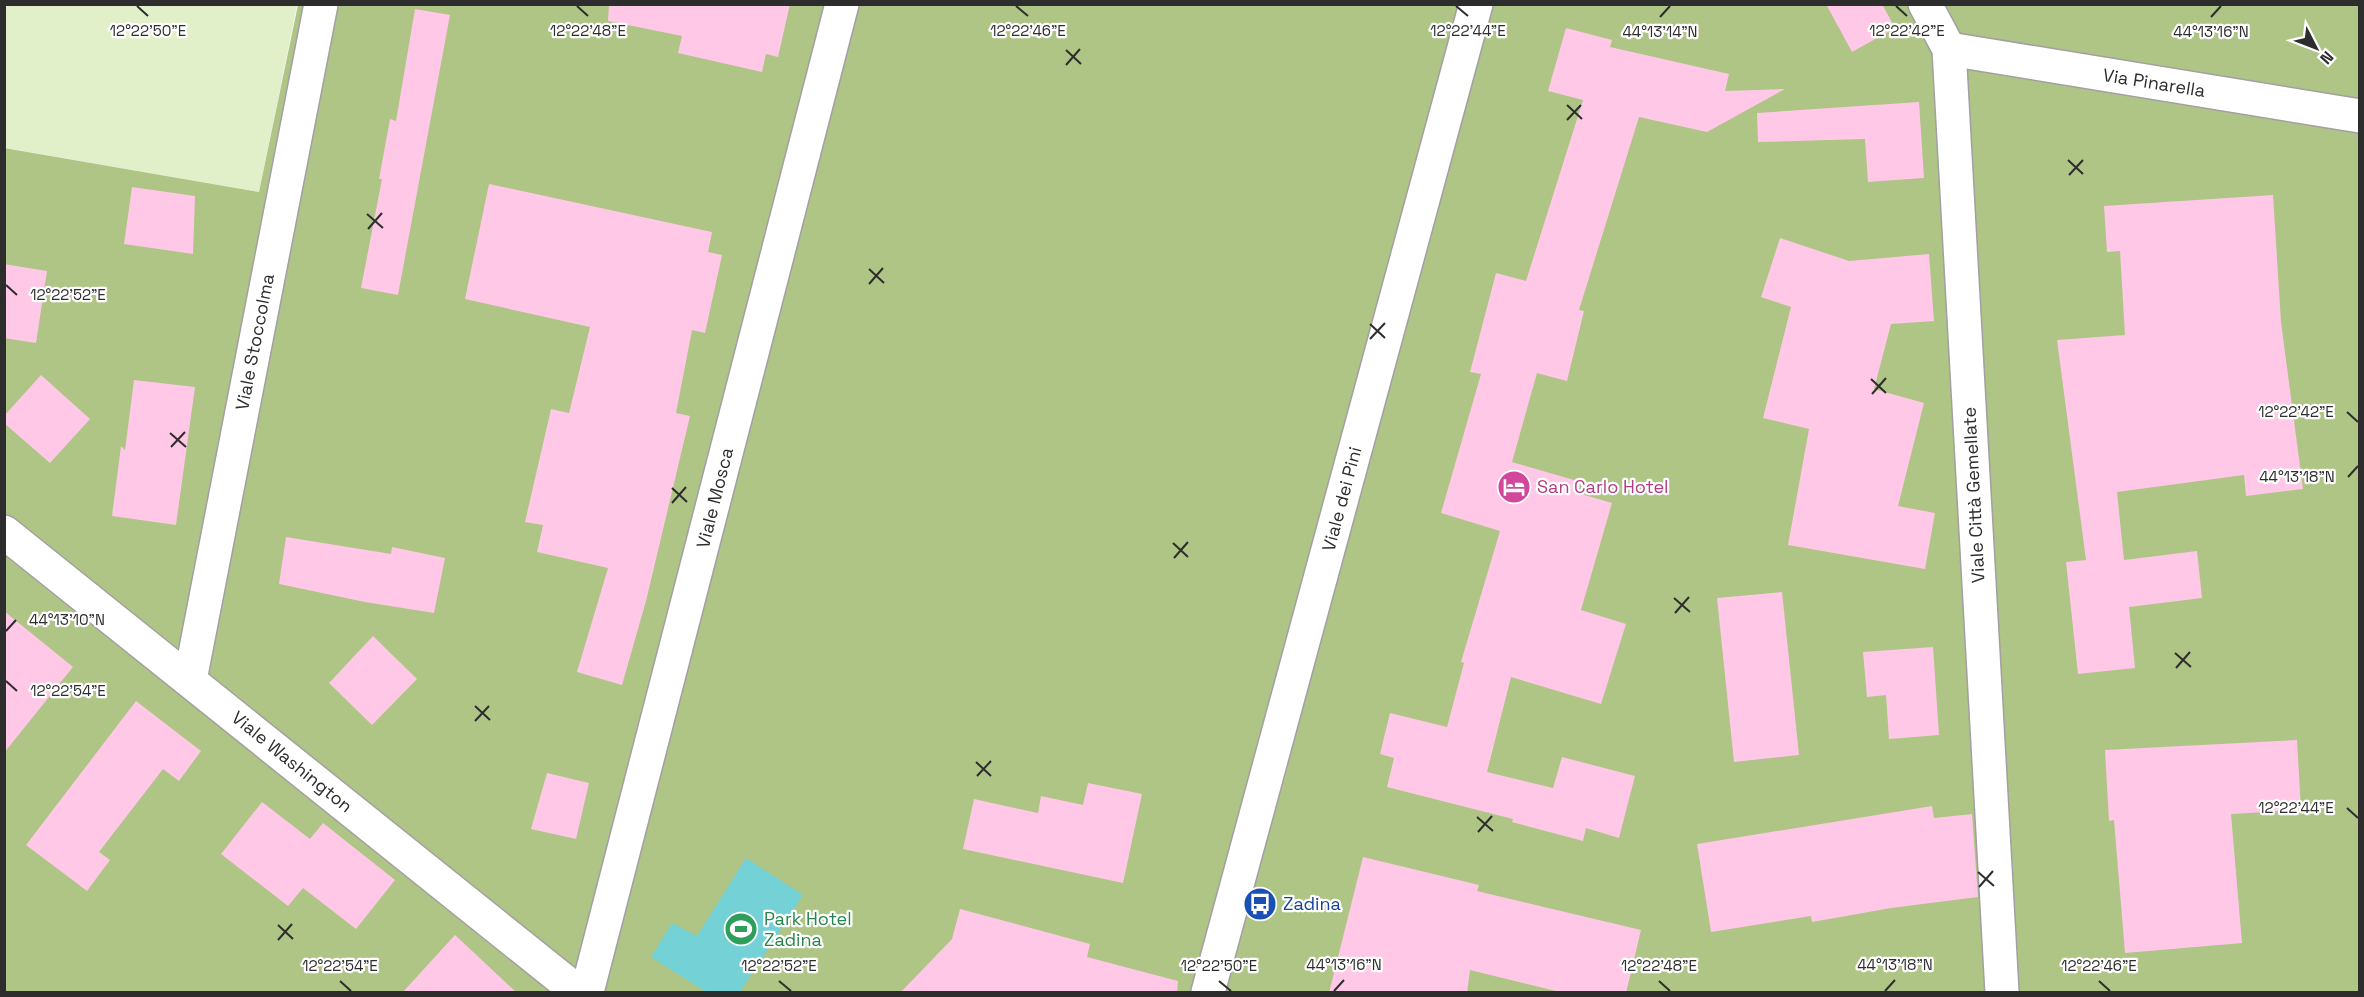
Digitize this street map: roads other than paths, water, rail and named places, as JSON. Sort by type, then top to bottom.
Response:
[{"type":"street","name":"Viale Stoccolma","points":[[190,680],[321,4]]},
{"type":"street","name":"Viale Mosca","points":[[587,993],[842,4]]},
{"type":"street","name":"Viale dei Pini","points":[[1208,993],[1476,4]]},
{"type":"street","name":"Viale Città Gemellate","points":[[1924,4],[1949,50],[2002,993]]},
{"type":"street","name":"Via Pinarella","points":[[1949,50],[2360,116]]},
{"type":"street","name":"Viale Washington","points":[[4,532],[578,993]]},
{"type":"water","name":"Park Hotel Zadina","points":[[746,858],[803,895],[740,992],[706,992],[651,957],[672,923],[697,936]]},
{"type":"place","name":"San Carlo Hotel","points":[[1514,487]]},
{"type":"place","name":"Zadina","points":[[1260,904]]},
{"type":"place","name":"Park Hotel Zadina","points":[[741,929]]}]
